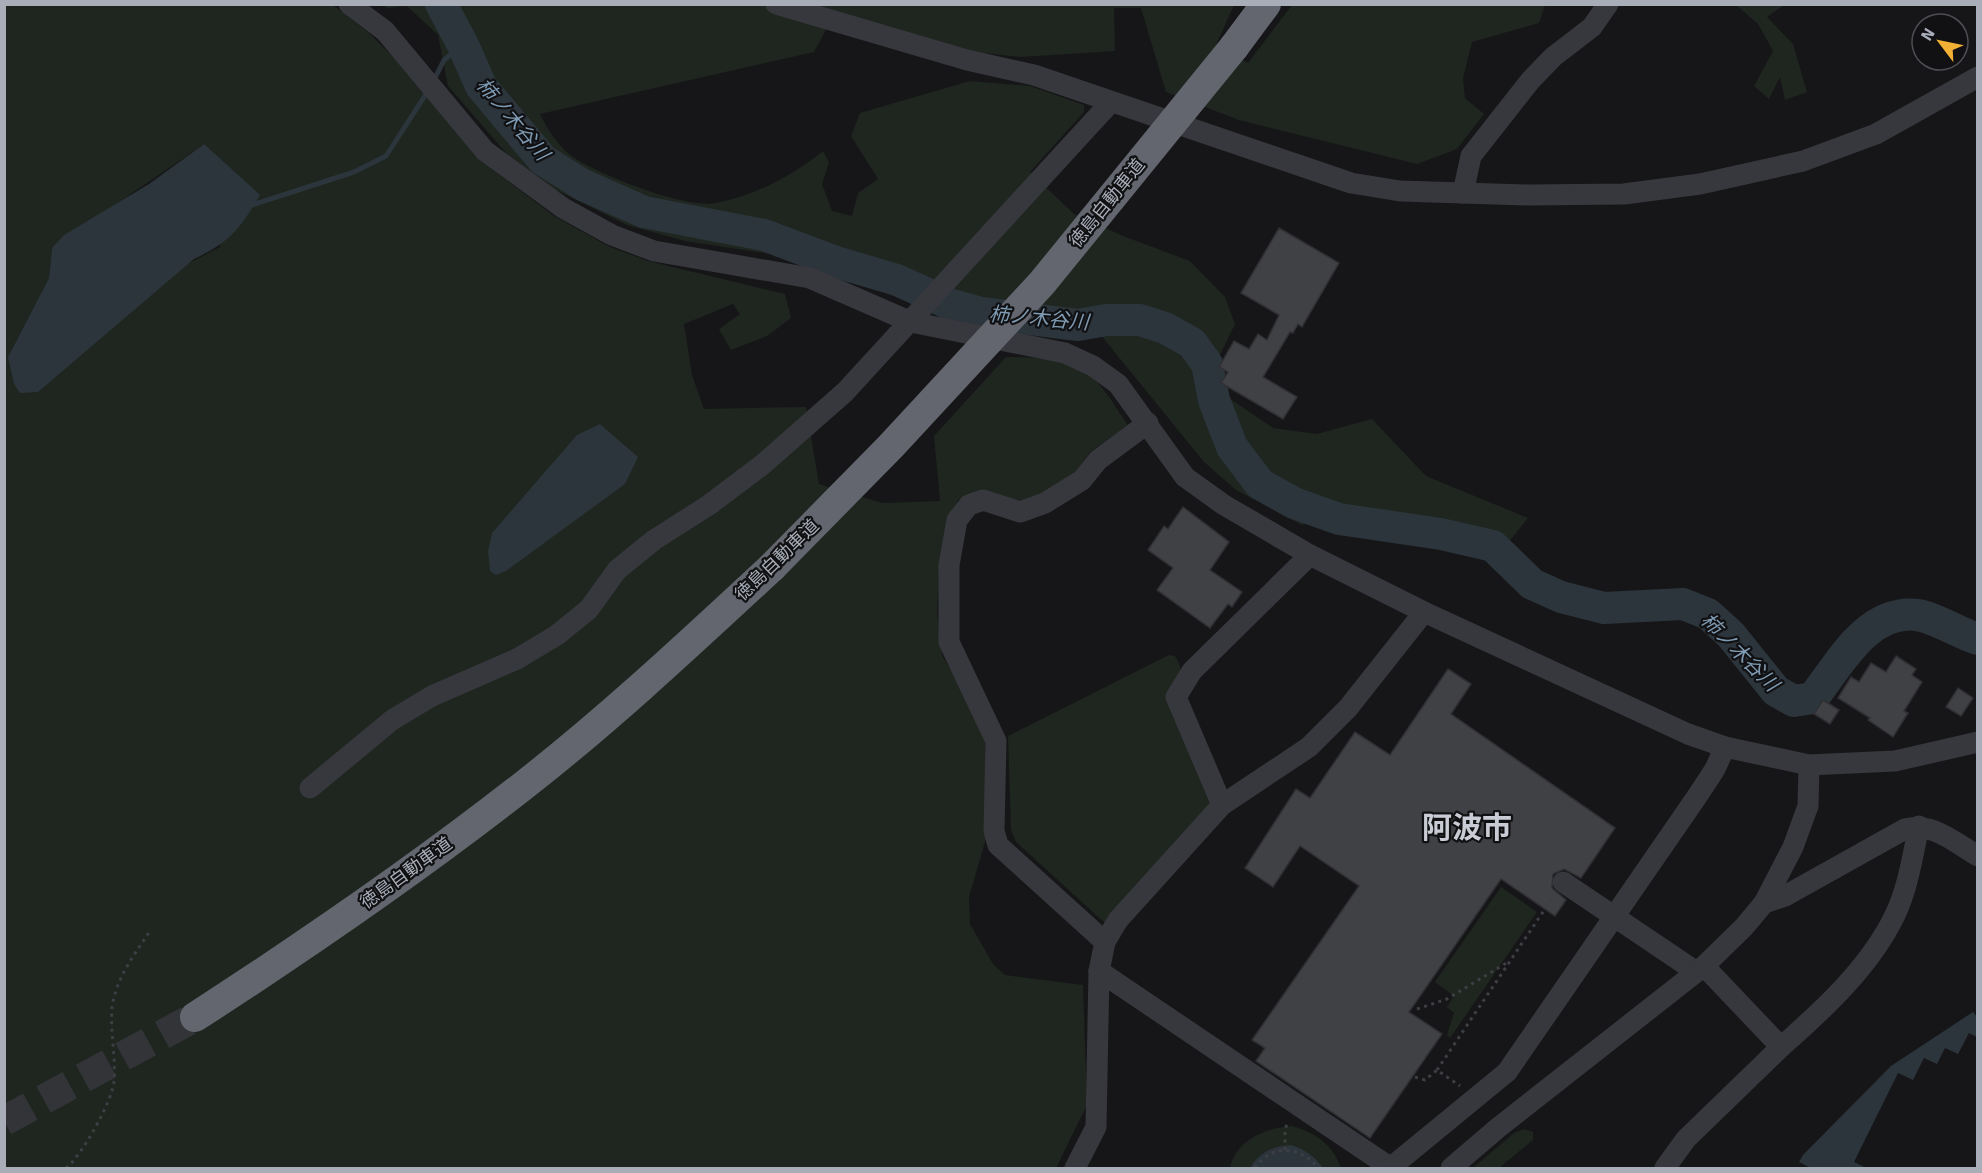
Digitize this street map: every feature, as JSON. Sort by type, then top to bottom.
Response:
[{"type":"highway","name":"徳島自動車道","points":[[195,1017],[300,949],[402,878],[524,785],[647,682],[772,567],[891,446],[1042,283],[1234,47],[1266,4]]},
{"type":"street","points":[[349,4],[385,32],[437,91],[485,151],[562,208],[612,235],[654,251],[810,278],[911,322],[1065,353],[1093,366],[1118,384],[1148,423],[1174,465],[1201,490],[1310,555],[1424,612],[1688,734],[1725,747],[1809,765],[1894,761],[1977,742]]},
{"type":"street","points":[[776,4],[967,60],[1034,75],[1351,183],[1400,191],[1624,194],[1700,184],[1803,161],[1876,134],[1977,77]]},
{"type":"street","points":[[1463,193],[1471,156],[1530,81],[1553,57],[1592,27],[1608,4]]},
{"type":"street","points":[[310,788],[392,720],[432,696],[517,659],[557,635],[589,609],[617,570],[654,540],[709,505],[762,465],[828,406],[911,322],[1111,102]]},
{"type":"street","points":[[1105,942],[998,845],[994,831],[996,741],[949,642],[949,565],[957,520],[969,505],[983,500],[1020,512],[1045,503],[1082,480],[1098,460],[1148,423]]},
{"type":"street","points":[[1222,805],[1176,697],[1192,671],[1310,555]]},
{"type":"street","points":[[1075,1168],[1096,1127],[1099,971],[1105,942],[1118,920],[1222,805],[1309,747],[1348,708],[1424,612]]},
{"type":"street","points":[[1099,971],[1391,1168],[1507,1072],[1615,918],[1715,769],[1725,747]]},
{"type":"street","points":[[1451,1168],[1499,1127],[1700,969],[1764,903],[1793,847],[1808,806],[1809,765]]},
{"type":"street","points":[[1764,903],[1785,896],[1905,829],[1919,825],[1931,829],[1977,856]]},
{"type":"street","points":[[1665,1168],[1686,1138],[1816,1016],[1866,962],[1895,914],[1919,825]]},
{"type":"street","points":[[1563,882],[1615,918],[1700,969],[1781,1047]]},
{"type":"path","points":[[1415,1077],[1425,1080],[1437,1070],[1563,882]]},
{"type":"path","points":[[66,1168],[74,1163],[95,1128],[114,1084],[112,1008],[121,974],[150,931]]},
{"type":"path","points":[[1417,1009],[1447,999],[1509,961]]},
{"type":"path","points":[[1437,1070],[1476,1097]]},
{"type":"path","points":[[1285,1129],[1285,1150]]},
{"type":"path","points":[[1255,1168],[1269,1154],[1285,1150],[1302,1153],[1318,1168]]},
{"type":"shaded area","points":[[5,5],[333,5],[369,33],[410,74],[488,166],[554,216],[610,247],[648,261],[785,294],[791,318],[767,336],[731,350],[719,329],[740,314],[733,304],[684,324],[692,375],[704,409],[806,407],[819,484],[882,503],[940,501],[934,436],[1006,357],[1042,359],[1067,364],[1088,375],[1110,398],[1128,425],[1090,452],[1077,470],[1047,494],[1020,501],[986,493],[958,500],[940,562],[937,611],[942,655],[969,701],[985,738],[987,835],[969,897],[970,924],[993,964],[1005,975],[1083,985],[1087,1105],[1056,1168],[5,1168]],"holes":[[[204,144],[220,247],[8,357],[49,278],[52,248]]]},
{"type":"shaded area","points":[[383,5],[1234,5],[1216,45],[1248,63],[1292,5],[1545,5],[1539,23],[1472,42],[1463,79],[1465,98],[1484,114],[1457,149],[1417,164],[1239,120],[1166,92],[1141,8],[1114,8],[1115,51],[1020,57],[956,50],[835,13],[814,52],[540,114],[550,132],[573,157],[622,181],[684,201],[716,203],[759,190],[799,169],[823,151],[829,162],[822,184],[832,211],[852,216],[858,193],[878,179],[851,136],[860,113],[970,81],[1030,86],[1084,105],[1084,112],[1030,172],[1074,214],[1123,236],[1190,261],[1225,297],[1235,324],[1217,361],[1215,376],[1220,392],[1273,428],[1317,434],[1372,419],[1426,476],[1528,518],[1508,543],[1347,512],[1302,525],[1236,490],[1204,462],[1082,312],[983,306],[874,264],[777,255],[685,241],[627,225],[554,189],[507,154],[448,86],[438,35],[407,6],[388,8]]},
{"type":"shaded area","points":[[1736,5],[1784,5],[1767,17],[1793,44],[1807,92],[1785,100],[1780,77],[1769,99],[1754,86],[1773,51],[1758,24]]},
{"type":"shaded area","points":[[204,144],[260,195],[240,226],[217,247],[194,259],[38,392],[20,393],[14,384],[8,357],[49,278],[52,248],[64,235],[149,184]]},
{"type":"shaded area","points":[[600,424],[638,457],[625,484],[506,571],[496,575],[490,571],[488,551],[492,533],[577,435]]},
{"type":"shaded area","points":[[1169,655],[1175,656],[1179,663],[1212,797],[1209,806],[1106,924],[1016,842],[1011,830],[1008,736]]},
{"type":"shaded area","points":[[1501,887],[1537,912],[1450,1038],[1447,1035],[1454,1013],[1447,1007],[1454,996],[1435,982]]},
{"type":"shaded area","points":[[1973,1012],[1977,1017],[1977,1037],[1969,1033],[1958,1054],[1945,1048],[1937,1064],[1924,1058],[1913,1080],[1898,1073],[1854,1162],[1866,1168],[1811,1168],[1799,1162],[1803,1155],[1891,1066]]},
{"type":"shaded area","points":[[1292,1126],[1309,1132],[1328,1146],[1341,1168],[1230,1168],[1233,1158],[1245,1142],[1272,1129]]},
{"type":"shaded area","points":[[1524,1129],[1533,1132],[1533,1140],[1499,1168],[1473,1168],[1514,1133]]},
{"type":"shaded area","points":[[1291,1145],[1309,1154],[1323,1168],[1250,1168],[1268,1151]]},
{"type":"building","points":[[1279,228],[1339,263],[1302,327],[1298,324],[1293,333],[1290,332],[1263,377],[1297,397],[1283,419],[1221,383],[1228,372],[1219,367],[1234,341],[1249,349],[1258,334],[1267,340],[1279,315],[1241,293]]},
{"type":"building","points":[[1183,507],[1229,542],[1210,570],[1242,592],[1232,607],[1228,604],[1210,628],[1157,590],[1173,568],[1148,550],[1164,526],[1168,529]]},
{"type":"building","points":[[1896,656],[1916,669],[1912,675],[1922,682],[1904,711],[1908,713],[1893,737],[1868,720],[1870,718],[1838,698],[1851,677],[1859,682],[1871,663],[1886,672]]},
{"type":"building","points":[[1448,669],[1471,684],[1451,714],[1615,828],[1581,878],[1564,869],[1553,874],[1552,888],[1566,900],[1555,916],[1501,879],[1409,1012],[1442,1034],[1370,1138],[1256,1061],[1265,1048],[1252,1040],[1359,886],[1300,846],[1273,887],[1245,868],[1296,789],[1310,798],[1355,732],[1390,755]]},
{"type":"building","points":[[1958,688],[1973,698],[1961,716],[1946,707]]},
{"type":"building","points":[[1823,700],[1839,710],[1830,724],[1814,714]]},
{"type":"waterway","name":"柿ノ木谷川","points":[[441,4],[481,86],[543,160],[583,185],[644,212],[764,235],[836,262],[897,280],[952,305],[981,313],[1078,325],[1106,320],[1140,320],[1165,328],[1192,343],[1207,364],[1214,400],[1232,447],[1260,484],[1294,503],[1339,519],[1441,534],[1493,546],[1532,584],[1561,597],[1604,608],[1683,604],[1708,614],[1731,635],[1776,691],[1794,701],[1813,698],[1856,642],[1883,621],[1899,615],[1917,615],[1931,619],[1978,639]]},
{"type":"waterway","points":[[434,80],[444,60],[463,45]]},
{"type":"waterway","points":[[252,205],[354,172],[386,156],[428,91]]},
{"type":"tunnel","points":[[4,1121],[195,1017]]},
{"type":"district","name":"阿波市","points":[[1467,828]]}]
